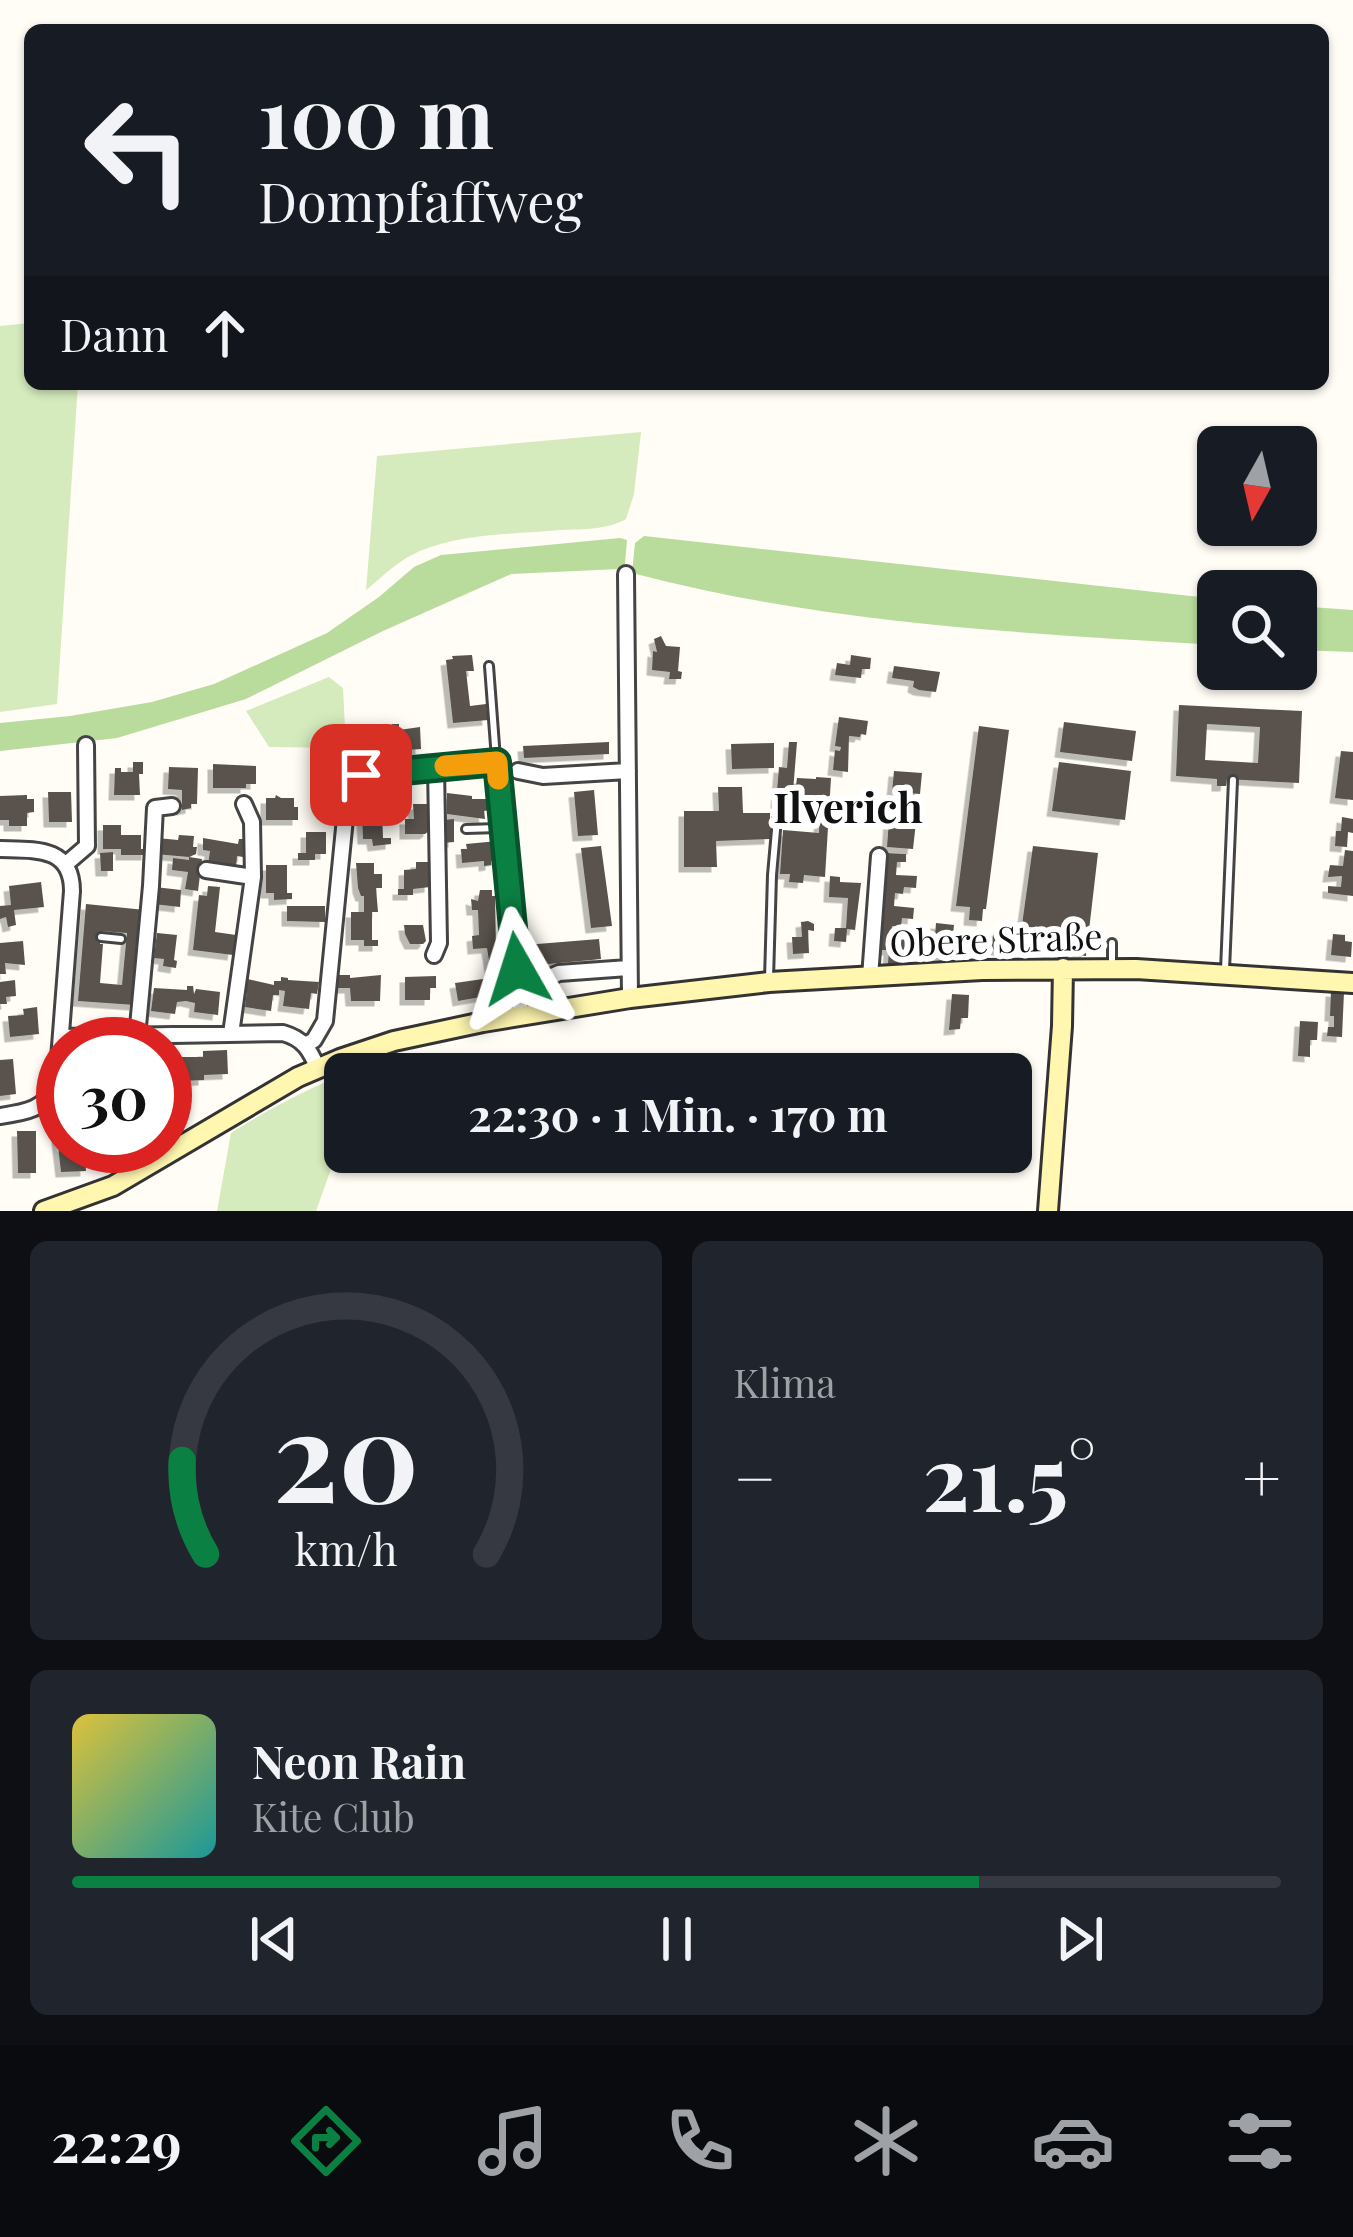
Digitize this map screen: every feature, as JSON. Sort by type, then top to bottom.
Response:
[{"type":"street","points":[[626,574],[630,998]]},
{"type":"street","points":[[66,864],[87,846],[86,745]]},
{"type":"street","points":[[305,1046],[325,1021],[348,788],[361,775],[497,762],[521,1016]]},
{"type":"street","points":[[434,955],[439,943],[436,767]]},
{"type":"street","points":[[518,771],[543,776],[628,771]]},
{"type":"street","points":[[231,1034],[253,877],[252,822],[244,805]]},
{"type":"street","points":[[139,1017],[155,808],[172,806]]},
{"type":"street","points":[[0,849],[55,855],[72,875],[76,935],[64,1017]]},
{"type":"street","points":[[870,977],[880,856]]},
{"type":"street","points":[[206,870],[253,877]]},
{"type":"street","name":"Obere Straße","points":[[44,1211],[113,1186],[298,1077],[394,1041],[521,1016],[769,982],[981,965],[1225,973],[1353,983]]},
{"type":"street","points":[[539,982],[559,973],[628,968]]},
{"type":"street","points":[[1048,1211],[1063,968]]},
{"type":"street","points":[[192,1035],[283,1033],[298,1038],[318,1069]]},
{"type":"street","points":[[0,1116],[36,1107]]},
{"type":"lane","points":[[489,666],[497,762]]},
{"type":"lane","points":[[1225,973],[1233,780]]},
{"type":"lane","points":[[769,982],[777,819]]},
{"type":"lane","points":[[466,829],[503,827]]},
{"type":"lane","points":[[101,937],[121,939]]},
{"type":"lane","points":[[1112,943],[1112,968]]},
{"type":"green space","points":[[24,324],[24,390],[78,390],[57,704],[0,712],[0,326]]},
{"type":"green space","points":[[641,432],[634,494],[626,519],[595,528],[490,535],[437,545],[406,558],[366,590],[377,456]]},
{"type":"green space","points":[[644,536],[1197,597],[1197,644],[923,624],[777,604],[632,573],[635,543]]},
{"type":"green space","points":[[627,540],[625,564],[619,569],[511,574],[246,699],[117,738],[0,751],[0,723],[152,702],[214,684],[327,633],[414,567],[441,555]]},
{"type":"green space","points":[[1317,607],[1353,610],[1353,652],[1317,651]]},
{"type":"green space","points":[[329,677],[343,688],[346,748],[269,747],[246,711]]},
{"type":"green space","points":[[324,1083],[324,1173],[330,1173],[316,1211],[217,1211],[231,1133]]},
{"type":"building","points":[[661,636],[666,646],[680,647],[681,679],[652,670],[653,651],[657,652],[654,639]]},
{"type":"building","points":[[472,655],[474,671],[466,671],[470,706],[486,704],[488,720],[453,723],[446,660]]},
{"type":"building","points":[[851,655],[871,658],[870,669],[862,669],[861,678],[835,675],[837,663],[850,665]]},
{"type":"building","points":[[894,666],[940,672],[936,692],[913,687],[914,681],[892,678]]},
{"type":"building","points":[[1179,705],[1302,711],[1299,783],[1227,779],[1226,786],[1217,786],[1217,779],[1176,776]],"holes":[[[1207,724],[1260,727],[1258,763],[1205,760]]]},
{"type":"building","points":[[839,717],[868,721],[866,735],[849,736],[848,772],[833,770],[835,750],[841,747],[835,746]]},
{"type":"building","points":[[1064,722],[1136,731],[1132,761],[1060,752]]},
{"type":"building","points":[[392,724],[399,724],[399,730],[420,727],[421,749],[407,750],[393,742]]},
{"type":"building","points":[[979,726],[1009,730],[982,921],[969,920],[970,907],[956,906]]},
{"type":"building","points":[[386,730],[387,750],[363,752],[362,734]]},
{"type":"building","points":[[609,742],[609,754],[524,758],[523,746]]},
{"type":"building","points":[[789,742],[797,742],[792,804],[776,803],[779,767],[787,768]]},
{"type":"building","points":[[774,743],[774,768],[732,769],[731,744]]},
{"type":"building","points":[[1341,751],[1353,752],[1353,800],[1335,798]]},
{"type":"building","points":[[133,762],[143,762],[140,795],[114,795],[115,768],[133,772]]},
{"type":"building","points":[[1059,762],[1131,771],[1125,820],[1052,811]]},
{"type":"building","points":[[213,764],[256,766],[256,784],[213,788]]},
{"type":"building","points":[[169,767],[198,768],[197,804],[191,808],[182,810],[182,790],[168,789]]},
{"type":"building","points":[[894,771],[922,773],[920,794],[892,792]]},
{"type":"building","points":[[797,778],[831,778],[825,877],[804,875],[803,883],[789,882],[790,874],[780,874],[783,830],[819,833],[820,808],[799,806],[800,800],[794,800]]},
{"type":"building","points":[[718,787],[742,787],[743,813],[770,813],[770,839],[716,841],[717,867],[684,867],[684,811],[719,811]]},
{"type":"building","points":[[594,790],[598,835],[578,836],[574,792]]},
{"type":"building","points":[[48,792],[71,792],[72,822],[49,822]]},
{"type":"building","points":[[447,793],[490,799],[490,810],[484,811],[485,819],[447,814]]},
{"type":"building","points":[[0,796],[34,799],[34,812],[27,813],[27,826],[9,826],[9,820],[0,820]]},
{"type":"building","points":[[266,798],[294,798],[298,820],[266,820]]},
{"type":"building","points":[[413,804],[428,804],[429,831],[425,834],[405,834],[405,819],[414,819]]},
{"type":"building","points":[[362,813],[382,813],[383,838],[391,838],[391,844],[373,846],[372,839],[363,839]]},
{"type":"building","points":[[1342,817],[1353,819],[1347,847],[1335,846]]},
{"type":"building","points":[[454,819],[454,842],[442,843],[442,820]]},
{"type":"building","points":[[889,820],[916,822],[913,849],[887,847]]},
{"type":"building","points":[[103,825],[121,825],[121,835],[141,835],[141,849],[147,849],[147,855],[103,849]]},
{"type":"building","points":[[306,832],[326,832],[326,854],[298,860],[298,853],[306,853]]},
{"type":"building","points":[[179,835],[194,836],[196,854],[155,854],[157,838],[178,840]]},
{"type":"building","points":[[203,838],[238,844],[245,839],[236,868],[208,865],[210,851],[203,850]]},
{"type":"building","points":[[498,841],[499,860],[491,865],[462,863],[461,849],[467,849],[466,844]]},
{"type":"building","points":[[601,846],[612,926],[591,928],[581,848]]},
{"type":"building","points":[[1033,846],[1098,853],[1086,956],[1066,953],[1068,938],[1021,932]]},
{"type":"building","points":[[1345,850],[1353,851],[1353,896],[1328,893],[1328,886],[1341,887],[1342,876],[1328,877],[1330,865],[1343,866]]},
{"type":"building","points":[[113,852],[113,871],[101,871],[100,853]]},
{"type":"building","points":[[886,853],[906,854],[906,862],[897,862],[896,875],[917,876],[916,888],[904,887],[903,894],[895,893],[894,906],[914,908],[913,919],[902,918],[901,926],[892,926],[891,939],[912,940],[906,963],[888,964],[889,950],[878,950]]},
{"type":"building","points":[[173,858],[202,859],[198,891],[185,889],[188,872],[172,870]]},
{"type":"building","points":[[416,862],[430,862],[430,887],[413,889],[413,895],[398,895],[398,889],[404,889],[404,870],[416,869]]},
{"type":"building","points":[[356,863],[374,863],[374,874],[382,874],[382,888],[376,888],[378,912],[372,912],[372,940],[378,940],[378,946],[351,940],[351,912],[364,912]]},
{"type":"building","points":[[266,865],[287,865],[287,893],[292,893],[292,899],[274,900],[274,893],[266,893]]},
{"type":"building","points":[[830,876],[840,877],[840,882],[861,883],[855,930],[847,929],[846,942],[834,941],[835,928],[846,928],[848,898],[829,897]]},
{"type":"building","points":[[41,882],[44,907],[14,910],[16,925],[8,927],[6,917],[0,919],[0,906],[11,905],[9,886]]},
{"type":"building","points":[[208,886],[220,887],[215,932],[236,935],[233,955],[193,950],[199,895],[207,896]]},
{"type":"building","points":[[155,887],[181,890],[180,907],[153,904]]},
{"type":"building","points":[[480,890],[492,890],[495,896],[496,948],[504,985],[491,987],[492,995],[458,1001],[455,983],[490,978],[491,973],[487,948],[473,949],[472,936],[479,935],[478,910],[472,910],[471,899],[478,901]]},
{"type":"building","points":[[86,904],[145,910],[135,1005],[78,1001]],"holes":[[[101,931],[127,933],[122,985],[100,983]]]},
{"type":"building","points":[[287,906],[325,906],[325,922],[287,921]]},
{"type":"building","points":[[801,922],[814,924],[814,931],[808,930],[809,953],[793,954],[792,937],[802,937]]},
{"type":"building","points":[[936,923],[954,925],[951,956],[924,953],[926,935],[935,936]]},
{"type":"building","points":[[404,925],[423,925],[426,941],[410,944]]},
{"type":"building","points":[[994,931],[1017,934],[1014,952],[991,949]]},
{"type":"building","points":[[157,933],[177,935],[176,968],[154,958]]},
{"type":"building","points":[[1333,934],[1345,935],[1345,941],[1352,942],[1351,957],[1331,955]]},
{"type":"building","points":[[599,939],[601,959],[527,966],[525,945]]},
{"type":"building","points":[[23,941],[25,965],[5,963],[6,974],[0,974],[0,943]]},
{"type":"building","points":[[338,975],[381,975],[380,1001],[351,1001],[350,988],[338,988]]},
{"type":"building","points":[[436,976],[430,1000],[405,1000],[405,977]]},
{"type":"building","points":[[281,977],[319,982],[317,994],[311,993],[309,1009],[283,1006],[285,991],[279,990],[279,995],[273,995],[271,1011],[245,1007],[243,978],[274,985]]},
{"type":"building","points":[[15,980],[16,996],[0,1004],[0,982]]},
{"type":"building","points":[[193,986],[194,994],[196,989],[220,992],[218,1015],[194,1012],[195,1003],[186,1001],[177,1002],[175,1014],[151,1011],[154,988],[187,990]]},
{"type":"building","points":[[1331,991],[1344,992],[1342,1037],[1327,1036],[1328,1027],[1334,1027]]},
{"type":"building","points":[[952,994],[969,995],[968,1018],[961,1018],[960,1029],[949,1030]]},
{"type":"building","points":[[37,1007],[36,1034],[10,1037],[8,1016],[24,1015],[23,1009]]},
{"type":"building","points":[[1300,1021],[1318,1022],[1317,1040],[1310,1040],[1310,1057],[1298,1056]]},
{"type":"building","points":[[227,1050],[228,1074],[192,1080],[192,1057],[203,1057],[203,1051]]},
{"type":"building","points":[[13,1059],[16,1094],[0,1096],[0,1060]]},
{"type":"building","points":[[17,1131],[36,1131],[36,1173],[18,1173]]},
{"type":"slow traffic","points":[[445,766],[497,762],[498,779]]},
{"type":"district","name":"Ilverich","points":[[848,808]]},
{"type":"route","points":[[361,775],[497,762],[517,969]]}]
